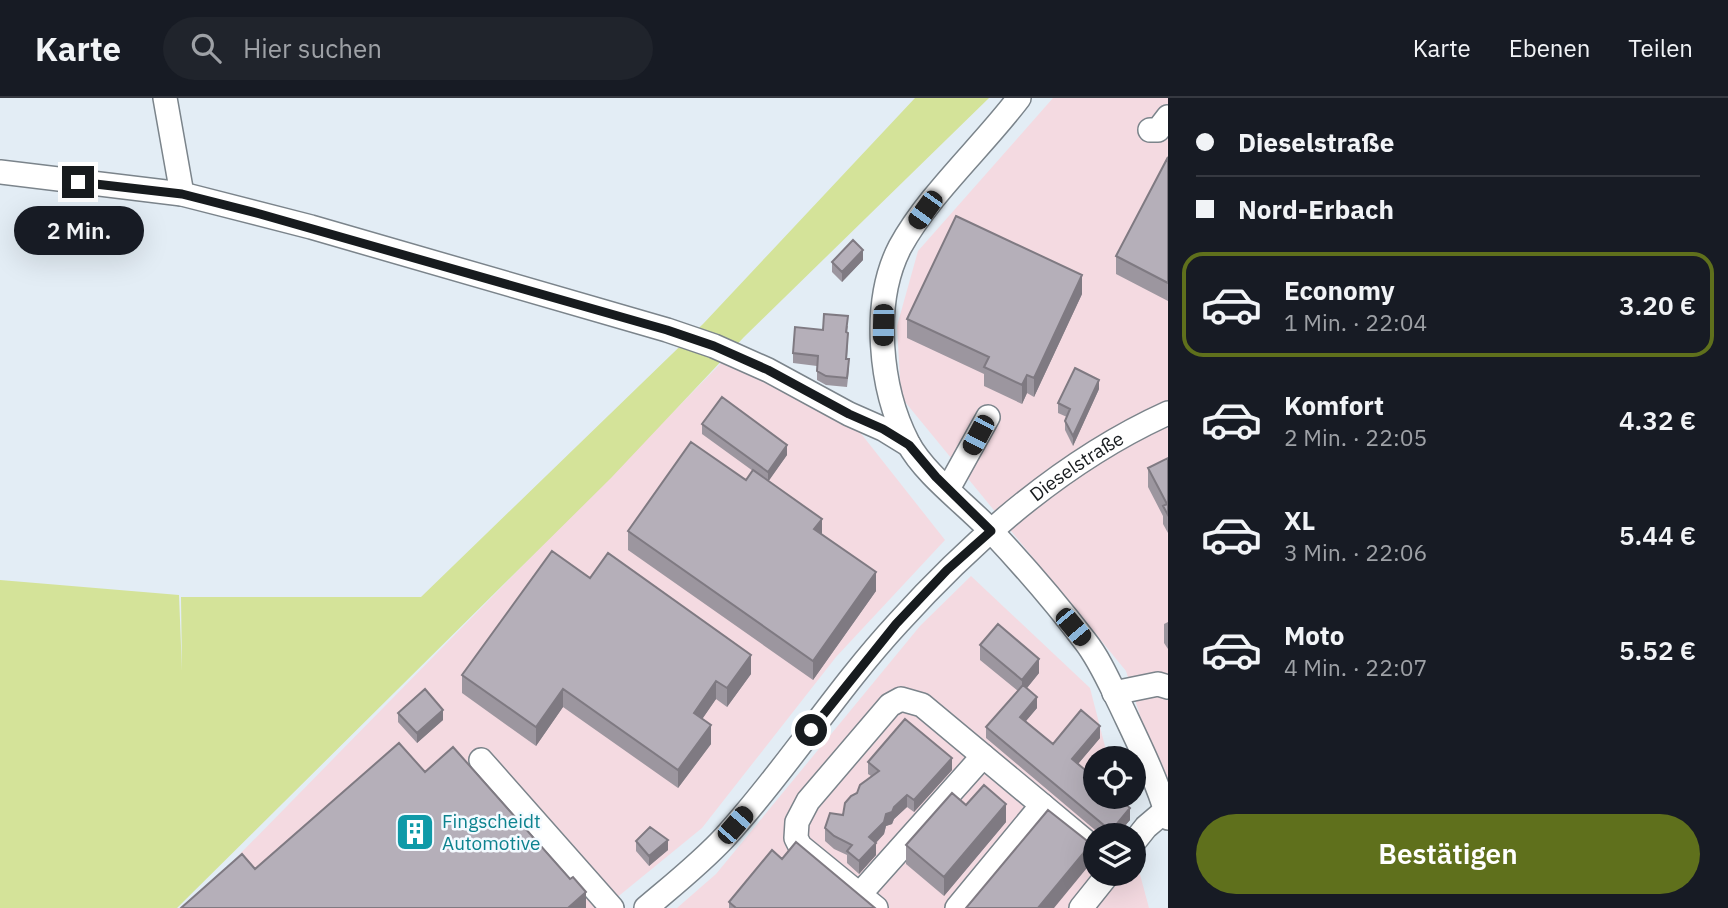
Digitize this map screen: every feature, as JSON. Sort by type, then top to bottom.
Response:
[{"type":"street","points":[[165,98],[182,194]]},
{"type":"street","points":[[909,445],[895,411],[886,377],[883,307],[888,282],[899,249],[914,226],[1019,98]]},
{"type":"street","points":[[0,172],[182,194],[349,238],[714,346],[768,370],[849,414],[883,429],[909,445],[948,489],[991,531],[1086,642],[1135,735],[1167,814],[1146,827]]},
{"type":"street","name":"Dieselstraße","points":[[646,908],[723,839],[896,624],[947,570],[1046,486],[1097,451],[1168,413]]},
{"type":"street","points":[[948,489],[988,417]]},
{"type":"street","points":[[1114,693],[1158,684],[1168,687]]},
{"type":"street","points":[[983,756],[867,901],[800,846],[796,838],[797,822],[808,801],[890,705],[901,699],[922,705],[1083,839]]},
{"type":"street","points":[[481,760],[612,908]]},
{"type":"street","points":[[957,908],[1042,805]]},
{"type":"street","points":[[1081,908],[1099,886]]},
{"type":"shaded area","points":[[1053,98],[1168,98],[1168,805],[1126,671],[901,397],[897,326],[918,251]]},
{"type":"shaded area","points":[[726,358],[859,431],[945,540],[836,657],[702,828],[604,908],[187,908]]},
{"type":"shaded area","points":[[971,576],[1090,688],[1105,746],[1083,746],[1083,809],[1122,809],[1126,823],[1083,823],[1083,886],[1143,886],[1149,908],[677,908],[716,874],[920,626]]},
{"type":"green space","points":[[915,98],[989,98],[744,337],[611,478],[177,908],[0,908],[0,580],[179,595],[182,671],[181,597],[421,597],[703,324]]},
{"type":"building","points":[[1168,157],[1168,283],[1116,256]]},
{"type":"building","points":[[956,216],[1082,275],[1034,378],[1027,375],[1022,385],[984,367],[989,357],[907,319]]},
{"type":"building","points":[[853,240],[863,250],[842,272],[832,262]]},
{"type":"building","points":[[824,314],[848,316],[847,378],[826,376],[817,371],[818,356],[793,353],[795,327],[823,330]]},
{"type":"building","points":[[1075,368],[1099,380],[1073,436],[1065,421],[1070,409],[1058,403]]},
{"type":"building","points":[[722,397],[787,445],[768,472],[702,424]]},
{"type":"building","points":[[691,442],[746,480],[753,470],[822,519],[814,529],[876,572],[813,661],[628,531]]},
{"type":"building","points":[[1168,458],[1168,515],[1163,506],[1167,504],[1148,468]]},
{"type":"building","points":[[552,551],[590,578],[608,553],[751,655],[727,688],[716,681],[694,713],[711,725],[678,770],[563,689],[536,727],[462,675]]},
{"type":"building","points":[[998,624],[1039,659],[1022,680],[980,645]]},
{"type":"building","points":[[1023,685],[1037,697],[1020,717],[1053,744],[1081,710],[1100,726],[1072,759],[1083,768],[1083,808],[986,727]]},
{"type":"building","points":[[425,689],[443,710],[417,733],[398,713]]},
{"type":"building","points":[[905,719],[952,758],[914,800],[907,795],[892,812],[886,814],[884,822],[869,837],[876,843],[859,861],[847,851],[852,845],[825,828],[830,813],[843,815],[845,803],[857,793],[860,785],[879,771],[868,762]]},
{"type":"building","name":"Fingscheidt Automotive","points":[[399,743],[425,772],[453,747],[570,879],[573,877],[586,892],[568,908],[181,908],[242,854],[255,869]]},
{"type":"building","points":[[984,785],[1006,804],[944,877],[906,845],[952,793],[966,805]]},
{"type":"building","points":[[1085,809],[1129,809],[1118,823],[1101,823]]},
{"type":"building","points":[[1048,810],[1083,838],[1083,854],[1038,908],[966,908]]},
{"type":"building","points":[[650,827],[668,840],[649,856],[636,841]]},
{"type":"building","points":[[796,842],[875,908],[736,908],[729,902],[772,850],[782,859]]},
{"type":"place","name":"Fingscheidt Automotive","points":[[415,832]]},
{"type":"route","points":[[78,182],[182,194],[311,227],[667,330],[714,346],[768,370],[909,445],[936,477],[991,531],[947,570],[896,624],[811,730]]}]
